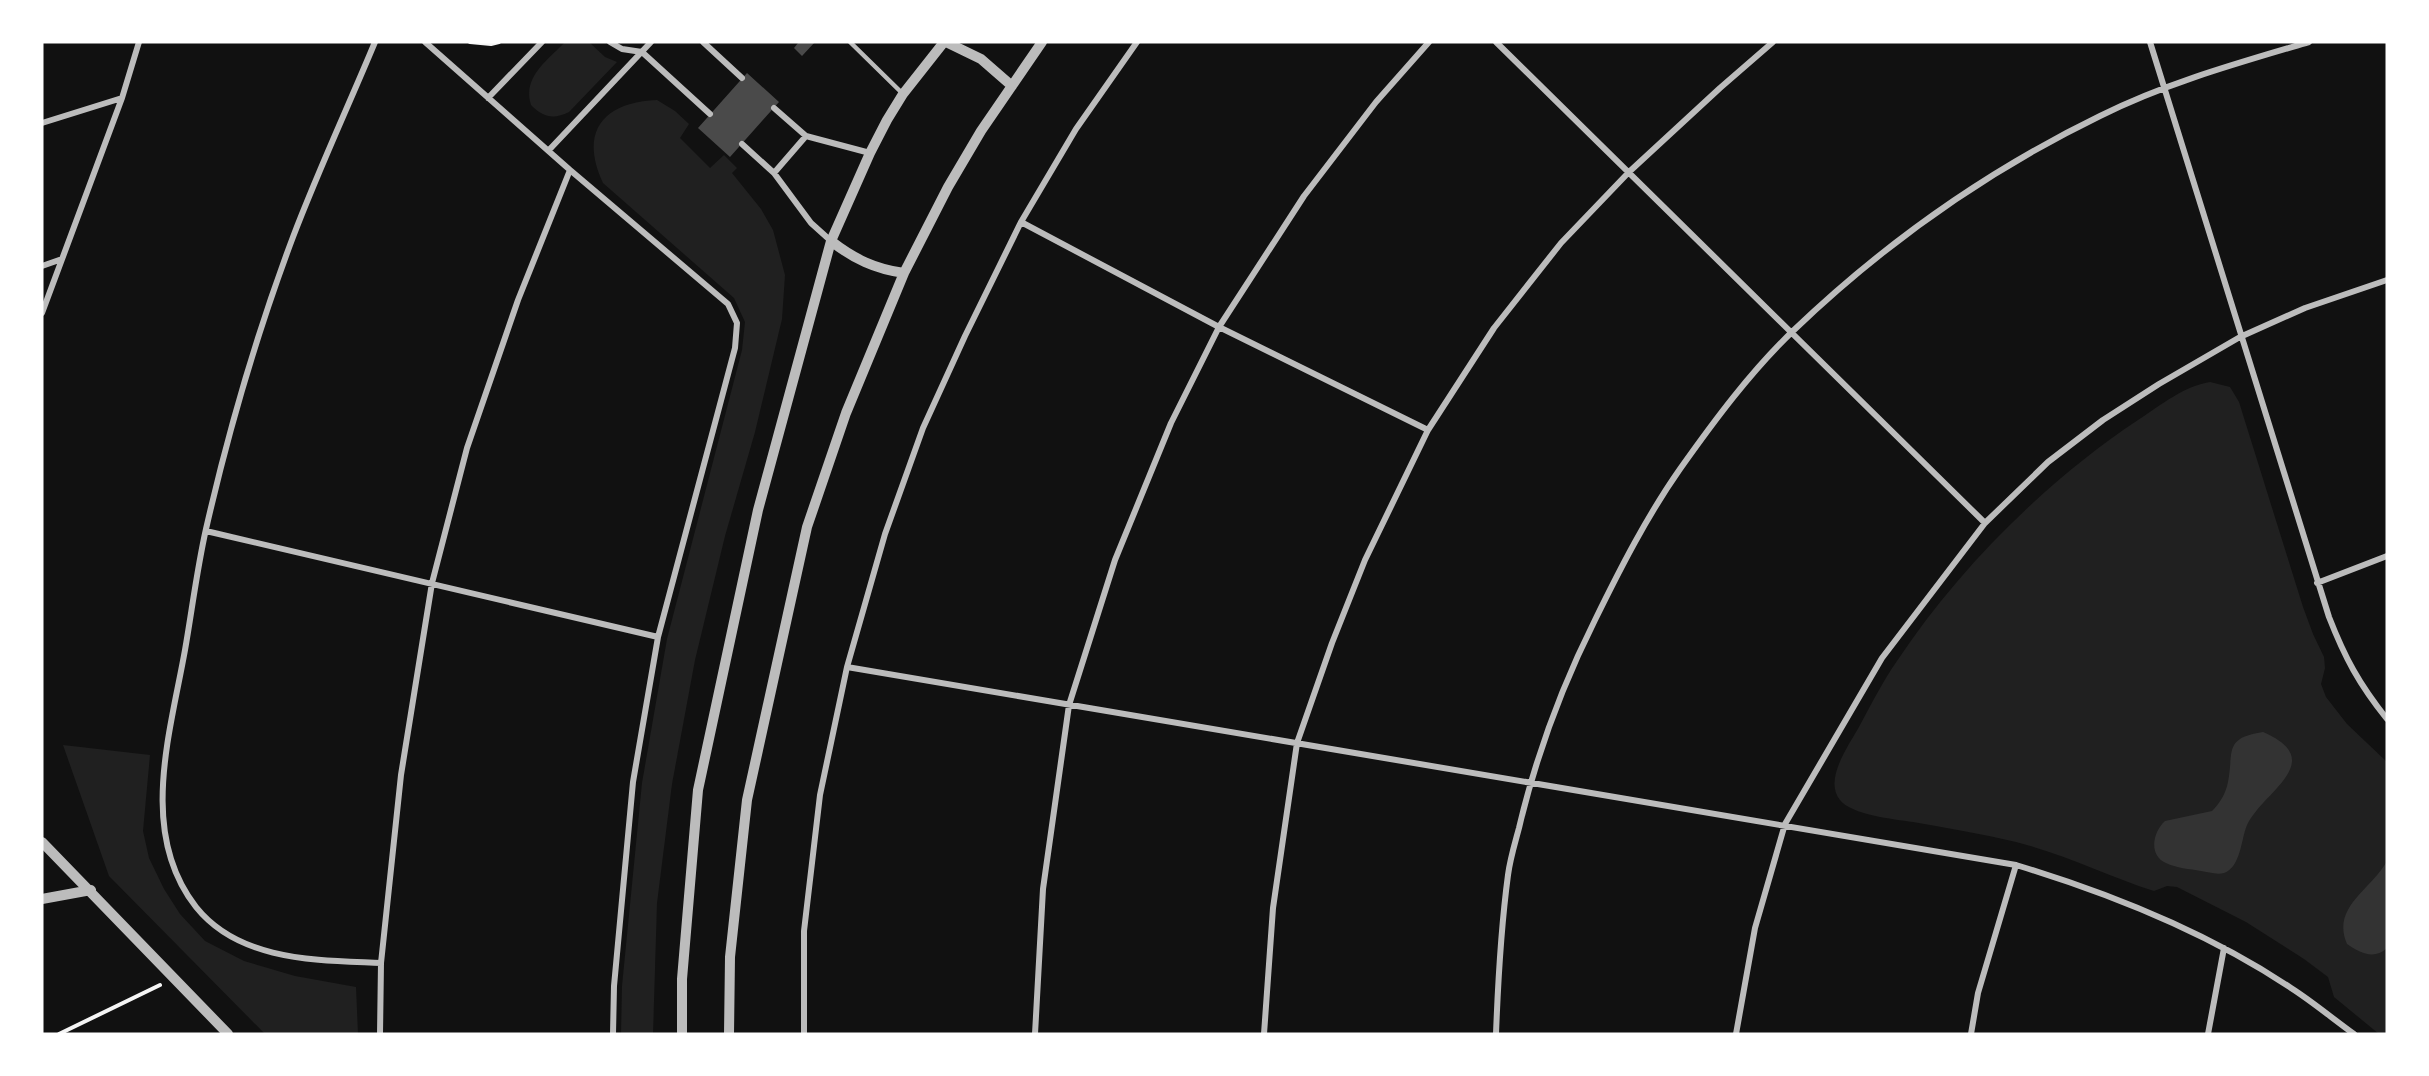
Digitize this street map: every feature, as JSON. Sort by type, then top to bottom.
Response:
[{"type":"street","points":[[42,313],[122,98],[139,42]]},
{"type":"street","points":[[375,42],[293,236],[237,408],[206,531],[165,761],[162,810],[167,848],[173,869],[198,909],[219,928],[254,947],[302,959],[381,963]]},
{"type":"street","points":[[425,42],[570,170],[728,304],[737,323],[735,348],[658,637],[633,782],[614,986],[613,1034]]},
{"type":"street","points":[[488,99],[542,42]]},
{"type":"street","points":[[610,42],[622,49],[642,52],[710,114]]},
{"type":"street","points":[[549,150],[651,42]]},
{"type":"street","points":[[703,42],[742,78]]},
{"type":"street","points":[[682,1034],[684,946],[698,790],[758,510],[831,241],[870,153],[903,94],[945,42],[981,59],[1012,86]]},
{"type":"street","points":[[729,1034],[730,957],[747,800],[807,527],[846,413],[904,273],[981,130],[1042,42]]},
{"type":"street","points":[[804,1034],[804,931],[818,806],[847,667],[885,534],[923,429],[964,336],[1021,222],[1076,129],[1137,42]]},
{"type":"street","points":[[1035,1034],[1043,889],[1069,705],[1115,560],[1171,423],[1219,327],[1304,196],[1376,102],[1429,42]]},
{"type":"street","points":[[1496,42],[1985,523]]},
{"type":"street","points":[[1264,1034],[1273,908],[1297,743],[1332,643],[1365,560],[1428,430],[1494,328],[1561,243],[1629,172],[1773,42]]},
{"type":"street","points":[[2150,42],[2317,583],[2343,653],[2362,688],[2387,719]]},
{"type":"street","points":[[1496,1034],[1508,873],[1530,782],[1572,665],[1623,562],[1678,471],[1732,400],[1792,332],[1855,275],[1938,210],[2030,152],[2102,114],[2163,88],[2309,42]]},
{"type":"street","points":[[42,123],[122,98]]},
{"type":"street","points":[[774,108],[806,136],[870,153]]},
{"type":"street","points":[[774,173],[806,136]]},
{"type":"street","points":[[742,144],[774,173],[811,223],[847,254],[884,270],[904,273]]},
{"type":"street","points":[[380,1034],[381,963],[401,776],[432,583],[467,448],[518,300],[570,170]]},
{"type":"street","points":[[1021,222],[1219,327],[1428,430]]},
{"type":"street","points":[[42,266],[62,259]]},
{"type":"street","points":[[1736,1034],[1755,928],[1785,824],[1882,658],[1985,523],[2049,462],[2103,420],[2159,384],[2240,337],[2305,308],[2387,280]]},
{"type":"street","points":[[206,531],[658,637]]},
{"type":"street","points":[[2317,583],[2387,556]]},
{"type":"street","points":[[847,667],[1785,824],[2016,865],[2082,885],[2149,912],[2224,948],[2292,988],[2354,1034]]},
{"type":"street","points":[[42,842],[228,1034]]},
{"type":"street","points":[[1971,1034],[1978,993],[2016,865]]},
{"type":"street","points":[[42,898],[91,890]]},
{"type":"street","points":[[2208,1034],[2224,948]]},
{"type":"lane","points":[[850,42],[903,94]]},
{"type":"path","points":[[470,42],[491,44],[499,42]]},
{"type":"path","points":[[59,1034],[148,992]]},
{"type":"shaded area","points":[[565,42],[589,42],[605,57],[617,62],[569,112],[558,116],[548,116],[531,105],[530,86],[544,62]]},
{"type":"shaded area","points":[[657,100],[675,111],[689,124],[680,138],[710,168],[724,155],[737,168],[732,173],[761,209],[773,230],[785,275],[782,319],[695,660],[672,784],[657,903],[653,1034],[621,1034],[622,986],[642,783],[667,639],[742,350],[745,322],[734,298],[603,183],[596,165],[594,149],[595,135],[601,123],[622,107]]},
{"type":"shaded area","points":[[2210,382],[2230,387],[2239,402],[2303,607],[2324,657],[2325,668],[2321,684],[2326,697],[2347,724],[2387,762],[2387,1034],[2379,1034],[2334,997],[2328,977],[2304,959],[2246,922],[2177,887],[2167,886],[2154,891],[2016,842],[1863,813],[1846,805],[1836,792],[1836,772],[1840,762],[1887,676],[1921,626],[1976,560],[2037,499],[2103,444],[2173,397],[2200,384]]},
{"type":"shaded area","points":[[2263,732],[2282,743],[2291,754],[2291,765],[2286,777],[2247,825],[2240,852],[2230,870],[2215,874],[2174,866],[2160,859],[2154,843],[2165,821],[2212,811],[2226,790],[2231,755],[2236,743],[2242,738]]},
{"type":"shaded area","points":[[63,745],[150,755],[143,831],[149,858],[164,889],[180,914],[205,941],[244,961],[295,976],[356,987],[358,1034],[265,1034],[109,876]]},
{"type":"shaded area","points":[[2387,861],[2387,948],[2377,954],[2367,954],[2347,944],[2343,931],[2344,920],[2348,909]]},
{"type":"building","points":[[796,42],[815,42],[802,56],[794,48],[798,43]]},
{"type":"building","points":[[747,73],[779,102],[730,157],[698,128]]}]
